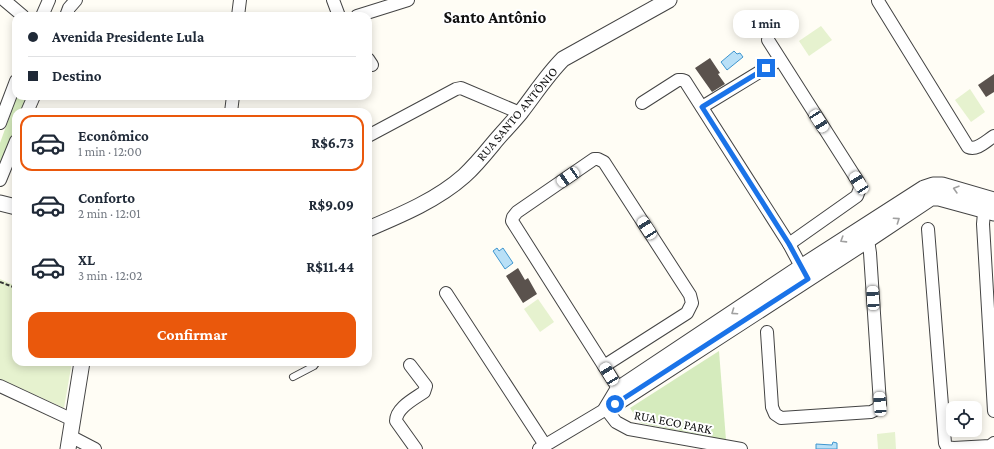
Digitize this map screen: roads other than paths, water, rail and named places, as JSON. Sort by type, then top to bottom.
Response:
[{"type":"street","points":[[4,0],[18,12]]},
{"type":"street","points":[[44,12],[49,0]]},
{"type":"street","points":[[67,12],[68,8],[76,0]]},
{"type":"street","points":[[238,12],[240,0]]},
{"type":"street","points":[[334,0],[338,12]]},
{"type":"street","points":[[370,12],[408,0]]},
{"type":"street","name":"RUA SANTO ANTÔNIO","points":[[372,227],[422,204],[459,180],[476,164],[520,113],[550,72],[563,59],[669,0]]},
{"type":"street","points":[[878,1],[968,147],[976,148],[994,136]]},
{"type":"street","points":[[768,40],[779,60],[859,183],[860,188],[857,196],[789,244]]},
{"type":"street","points":[[702,107],[779,60]]},
{"type":"street","points":[[642,103],[678,80],[685,81],[789,244],[804,273]]},
{"type":"street","points":[[372,134],[456,89],[461,88],[520,113]]},
{"type":"street","points":[[0,123],[12,92]]},
{"type":"street","points":[[0,180],[12,150]]},
{"type":"street","points":[[604,366],[687,313],[692,303],[690,295],[604,162],[594,159],[517,212],[513,216],[512,221],[621,394]]},
{"type":"street","points":[[446,293],[542,447],[606,409],[621,394],[864,235],[924,188],[933,185],[942,185],[989,205],[983,224],[994,411]]},
{"type":"street","points":[[0,203],[12,206]]},
{"type":"street","points":[[928,229],[945,443],[947,447],[953,448],[990,446],[994,443]]},
{"type":"street","points":[[767,332],[772,407],[775,414],[781,418],[871,412],[876,409],[880,404],[864,235]]},
{"type":"street","points":[[81,366],[69,442],[95,449]]},
{"type":"street","points":[[410,366],[426,386],[426,389],[399,411],[396,416],[396,421],[416,449]]},
{"type":"street","points":[[0,386],[72,420]]},
{"type":"street","name":"RUA ECO PARK","points":[[606,409],[616,422],[629,428],[741,449]]},
{"type":"lane","points":[[293,377],[314,366]]},
{"type":"water","points":[[734,51],[737,54],[740,53],[743,57],[727,70],[721,62]]},
{"type":"water","points":[[497,248],[499,251],[503,248],[513,263],[505,269],[493,251]]},
{"type":"water","points":[[833,442],[837,443],[837,449],[816,449],[816,444],[832,445]]},
{"type":"district","name":"Santo Antônio","points":[[495,17]]}]
